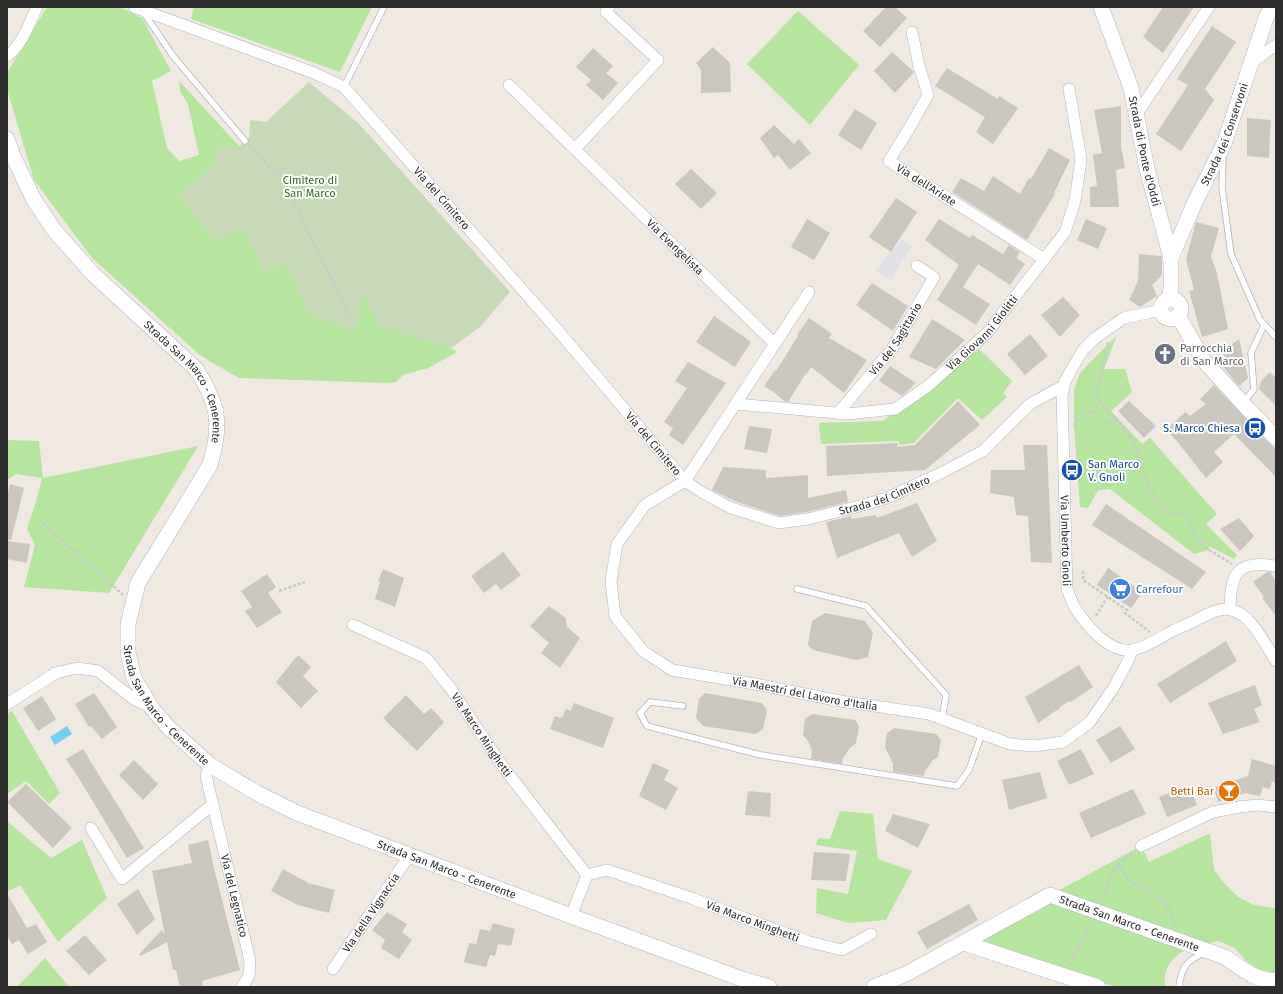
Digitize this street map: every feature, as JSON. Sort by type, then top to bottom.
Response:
[{"type":"main road","name":"Strada di Ponte d'Oddi","points":[[1101,7],[1131,88],[1147,169],[1171,258],[1171,289],[1165,304]]},
{"type":"main road","name":"Strada dei Conservoni","points":[[1171,258],[1195,202],[1224,144],[1267,15],[1272,7]]},
{"type":"main road","name":"Strada San Marco - Cenerente","points":[[7,139],[13,156],[34,200],[54,230],[92,273],[196,369],[208,387],[215,408],[217,434],[210,465],[138,582],[128,624],[128,653],[134,678],[151,707],[168,727],[210,765],[257,793],[297,813],[571,916],[742,979],[769,987]]},
{"type":"main road","points":[[1165,304],[1173,299],[1179,304],[1180,311],[1176,317],[1181,322],[1204,361],[1276,438]]},
{"type":"main road","name":"Strada San Marco - Cenerente","points":[[874,987],[906,974],[1050,895],[1225,957],[1247,972],[1259,978],[1276,980]]},
{"type":"main road","points":[[964,943],[1098,987]]},
{"type":"street","points":[[7,56],[11,54],[23,38],[38,7]]},
{"type":"street","points":[[575,149],[658,60],[606,12],[609,7]]},
{"type":"street","points":[[1136,116],[1209,7]]},
{"type":"street","name":"Via del Cimitero","points":[[139,9],[314,74],[344,87],[555,327],[685,481]]},
{"type":"street","name":"Via dell'Ariete","points":[[912,32],[919,66],[928,95],[889,161],[1044,259]]},
{"type":"street","points":[[1251,63],[1276,45]]},
{"type":"street","name":"Via Evangelista","points":[[509,85],[775,344]]},
{"type":"street","name":"Via Giovanni Giolitti","points":[[736,404],[847,414],[895,409],[928,386],[986,333],[1065,232],[1075,201],[1081,159],[1069,89]]},
{"type":"street","name":"Via del Sagittario","points":[[838,413],[892,349],[934,277],[917,266]]},
{"type":"street","points":[[685,481],[809,292]]},
{"type":"street","name":"Via Umberto Gnoli","points":[[1132,650],[1120,649],[1107,644],[1090,629],[1074,605],[1067,589],[1062,395],[1065,381],[1082,350],[1095,338],[1124,318],[1165,304]]},
{"type":"street","name":"Strada del Cimitero","points":[[685,481],[703,493],[731,508],[779,523],[808,519],[856,507],[887,498],[939,474],[983,451],[1030,404],[1063,386]]},
{"type":"street","name":"Via Maestri del Lavoro d'Italia","points":[[685,481],[645,505],[617,544],[610,581],[615,616],[643,651],[672,670],[840,700],[929,714],[1010,744],[1035,746],[1063,742],[1090,722],[1114,687],[1128,661],[1132,650]]},
{"type":"street","points":[[1230,609],[1234,577],[1241,569],[1250,565],[1264,564],[1276,566]]},
{"type":"street","points":[[1132,650],[1151,644],[1176,629],[1210,613],[1230,609],[1249,620],[1276,661]]},
{"type":"street","name":"Via Marco Minghetti","points":[[353,625],[426,658],[451,689],[504,768],[587,875],[607,870],[691,898],[806,941],[842,950],[871,934]]},
{"type":"street","points":[[7,704],[56,673],[77,668],[98,671],[135,700],[151,707]]},
{"type":"street","name":"Via del Legnatico","points":[[210,765],[206,776],[250,961],[249,976],[242,987]]},
{"type":"street","points":[[91,828],[122,879],[213,804]]},
{"type":"street","points":[[1141,846],[1213,812],[1257,805],[1276,808]]},
{"type":"street","name":"Via della Vignaccia","points":[[333,969],[409,856]]},
{"type":"street","points":[[571,916],[587,875]]},
{"type":"lane","points":[[344,87],[384,7]]},
{"type":"lane","points":[[139,9],[173,56],[245,141]]},
{"type":"lane","points":[[1224,144],[1222,188],[1231,254],[1260,320],[1276,337]]},
{"type":"lane","points":[[1243,404],[1254,389],[1251,353],[1264,325]]},
{"type":"lane","points":[[797,589],[866,606],[946,695],[942,718]]},
{"type":"lane","points":[[683,706],[650,702],[640,713],[647,726],[761,756],[956,786],[970,770],[982,733]]},
{"type":"lane","points":[[1179,987],[1180,978],[1185,965],[1194,957],[1209,951]]},
{"type":"path","points":[[245,141],[284,182],[351,318]]},
{"type":"path","points":[[1109,328],[1108,343],[1097,397],[1130,437],[1138,452],[1144,475],[1152,492],[1163,506],[1173,515],[1180,512],[1189,521],[1193,533],[1208,550],[1232,564]]},
{"type":"path","points":[[1074,425],[1079,418],[1089,411],[1099,415],[1110,424],[1115,420]]},
{"type":"path","points":[[43,523],[133,604]]},
{"type":"path","points":[[1083,571],[1083,580],[1127,610],[1125,614],[1151,632]]},
{"type":"path","points":[[279,591],[305,582]]},
{"type":"path","points":[[1096,616],[1108,596]]},
{"type":"path","points":[[1117,864],[1133,884],[1158,897],[1166,904],[1174,922],[1178,926]]},
{"type":"shaded area","points":[[902,240],[912,246],[891,280],[875,270]]},
{"type":"green space","points":[[47,7],[120,7],[142,18],[171,71],[152,81],[167,148],[179,161],[199,155],[188,104],[180,91],[179,81],[239,146],[215,164],[178,197],[216,239],[244,228],[264,271],[286,262],[310,314],[363,295],[457,352],[428,368],[403,375],[396,382],[386,383],[239,378],[201,356],[92,258],[34,180],[7,89],[7,75]]},
{"type":"green space","points":[[194,7],[372,7],[340,72],[191,19]]},
{"type":"green space","points":[[798,11],[859,65],[810,125],[747,64]]},
{"type":"green space","name":"Cimitero di San Marco","points":[[309,82],[359,124],[510,292],[480,327],[451,348],[380,326],[363,295],[354,331],[310,314],[286,262],[264,271],[244,229],[216,240],[178,197],[215,164],[216,147],[235,149],[249,138],[250,120],[266,122]]},
{"type":"green space","points":[[1117,335],[1104,369],[1125,369],[1132,392],[1111,411],[1142,444],[1150,438],[1217,514],[1206,524],[1237,555],[1234,559],[1209,546],[1209,550],[1194,554],[1110,489],[1098,490],[1088,508],[1080,507],[1074,425],[1074,390],[1080,373]]},
{"type":"green space","points":[[979,349],[1012,381],[1003,393],[1007,397],[982,420],[958,398],[914,443],[900,445],[898,441],[821,444],[819,423],[883,421]]},
{"type":"green space","points":[[7,440],[39,441],[43,478],[198,446],[109,593],[24,587],[35,545],[27,529],[42,478],[16,474],[7,480]]},
{"type":"green space","points":[[12,711],[60,793],[49,804],[26,781],[7,794],[7,714]]},
{"type":"green space","points":[[840,811],[873,814],[878,859],[912,871],[886,920],[848,923],[816,913],[817,888],[848,894],[857,851],[816,845],[818,838],[830,839]]},
{"type":"green space","points":[[7,822],[51,858],[82,840],[107,898],[58,942],[20,885],[7,892]]},
{"type":"green space","points":[[1210,833],[1214,870],[1224,883],[1238,897],[1254,905],[1276,908],[1276,972],[1274,973],[1258,969],[1245,960],[1235,948],[1218,941],[1201,945],[1056,892],[1141,846],[1149,862]]},
{"type":"green space","points":[[1052,901],[1186,949],[1176,956],[1169,965],[1165,974],[1165,987],[1116,987],[978,943]]},
{"type":"green space","points":[[45,958],[69,987],[17,987]]},
{"type":"water","points":[[67,726],[72,734],[55,745],[50,737]]},
{"type":"building","points":[[886,7],[895,7],[907,18],[880,47],[863,31]]},
{"type":"building","points":[[1163,7],[1194,7],[1163,53],[1143,37]]},
{"type":"building","points":[[1212,26],[1236,42],[1205,89],[1214,100],[1181,151],[1156,134],[1188,85],[1177,79]]},
{"type":"building","points":[[713,47],[730,63],[731,92],[701,93],[701,70],[696,63]]},
{"type":"building","points":[[593,48],[613,66],[606,73],[618,83],[603,100],[586,85],[591,80],[576,67]]},
{"type":"building","points":[[892,52],[914,72],[895,93],[874,71]]},
{"type":"building","points":[[947,68],[998,99],[999,96],[1018,108],[993,144],[976,132],[985,117],[935,86]]},
{"type":"building","points":[[1121,106],[1121,145],[1125,168],[1116,170],[1119,207],[1090,207],[1090,187],[1097,186],[1093,155],[1102,153],[1094,110]]},
{"type":"building","points":[[855,109],[877,123],[861,150],[838,135]]},
{"type":"building","points":[[1247,118],[1271,120],[1269,158],[1247,156]]},
{"type":"building","points":[[774,125],[794,144],[799,139],[811,153],[790,170],[778,155],[774,158],[760,138]]},
{"type":"building","points":[[1049,148],[1070,160],[1054,193],[1055,194],[1027,240],[952,192],[961,178],[984,191],[993,176],[1020,194],[1029,178],[1031,179]]},
{"type":"building","points":[[691,169],[717,193],[701,209],[675,184]]},
{"type":"building","points":[[896,198],[917,212],[891,252],[869,237]]},
{"type":"building","points":[[807,219],[830,233],[814,260],[791,247]]},
{"type":"building","points":[[939,219],[970,238],[972,235],[1003,254],[1009,245],[1020,252],[1016,258],[1025,264],[1010,285],[978,264],[963,287],[990,304],[976,325],[937,300],[959,265],[925,240]]},
{"type":"building","points":[[1086,219],[1107,228],[1098,249],[1077,240]]},
{"type":"building","points":[[1196,222],[1219,228],[1211,257],[1217,273],[1228,329],[1202,337],[1189,291],[1194,290],[1186,259]]},
{"type":"building","points":[[1139,254],[1161,256],[1162,259],[1162,275],[1152,285],[1157,296],[1140,307],[1129,300],[1138,281]]},
{"type":"building","points":[[872,283],[908,306],[893,331],[856,305]]},
{"type":"building","points":[[1063,297],[1080,315],[1060,337],[1041,315]]},
{"type":"building","points":[[714,316],[751,342],[735,367],[696,342]]},
{"type":"building","points":[[809,318],[832,334],[829,338],[867,360],[844,393],[811,367],[788,402],[784,401],[764,386],[775,370],[776,371],[798,336],[797,335]]},
{"type":"building","points":[[932,319],[965,340],[936,369],[909,357]]},
{"type":"building","points":[[1030,334],[1048,356],[1025,375],[1007,354]]},
{"type":"building","points":[[1239,339],[1248,378],[1239,386],[1219,362],[1225,357],[1222,352]]},
{"type":"building","points":[[688,362],[726,383],[683,445],[669,435],[673,428],[664,422],[687,388],[675,381]]},
{"type":"building","points":[[890,366],[916,383],[902,396],[879,381]]},
{"type":"building","points":[[1270,372],[1276,378],[1276,406],[1259,389],[1261,381]]},
{"type":"building","points":[[1214,385],[1276,449],[1276,477],[1234,434],[1214,452],[1223,462],[1206,478],[1176,440],[1166,430],[1185,412],[1190,416],[1206,404],[1200,399]]},
{"type":"building","points":[[958,401],[980,425],[925,470],[827,476],[826,446],[898,443],[897,447],[915,445]]},
{"type":"building","points":[[1129,401],[1156,426],[1144,438],[1118,411]]},
{"type":"building","points":[[749,426],[772,429],[767,453],[744,449]]},
{"type":"building","points":[[1023,445],[1047,445],[1052,563],[1031,562],[1028,516],[1016,515],[1014,497],[990,493],[991,470],[1025,470]]},
{"type":"building","points":[[723,467],[766,470],[766,478],[808,475],[808,498],[846,490],[848,502],[807,512],[780,516],[737,502],[712,490]]},
{"type":"building","points":[[10,484],[24,488],[11,540],[7,539],[7,496]]},
{"type":"building","points":[[917,503],[937,541],[912,557],[899,533],[837,558],[826,522],[851,516],[851,519],[876,515],[877,518]]},
{"type":"building","points":[[1106,504],[1206,572],[1192,589],[1092,525]]},
{"type":"building","points":[[1239,518],[1254,536],[1240,551],[1220,529]]},
{"type":"building","points":[[7,541],[30,544],[27,563],[7,559]]},
{"type":"building","points":[[503,552],[521,575],[501,590],[496,584],[484,593],[471,576]]},
{"type":"building","points":[[1108,568],[1143,592],[1131,608],[1097,585]]},
{"type":"building","points":[[383,569],[404,578],[395,607],[375,599],[380,582],[378,582]]},
{"type":"building","points":[[1267,572],[1270,572],[1276,581],[1276,616],[1262,598],[1264,597],[1253,582]]},
{"type":"building","points":[[267,574],[276,587],[268,593],[282,612],[257,628],[245,611],[252,607],[241,591]]},
{"type":"building","points":[[549,606],[566,618],[567,627],[580,638],[560,668],[541,653],[549,643],[530,626]]},
{"type":"building","points":[[825,613],[865,621],[873,633],[868,657],[856,660],[813,650],[808,645],[812,621]]},
{"type":"building","points":[[1226,641],[1237,661],[1170,703],[1157,684]]},
{"type":"building","points":[[298,655],[311,667],[303,676],[318,691],[301,708],[276,682]]},
{"type":"building","points":[[1079,665],[1093,687],[1071,702],[1070,701],[1060,707],[1038,723],[1025,697]]},
{"type":"building","points":[[1255,685],[1262,705],[1254,709],[1260,722],[1223,734],[1208,703]]},
{"type":"building","points":[[94,693],[117,727],[102,739],[91,726],[89,727],[75,704]]},
{"type":"building","points":[[705,693],[762,703],[767,710],[763,729],[756,734],[703,726],[696,718],[699,699]]},
{"type":"building","points":[[406,695],[424,714],[431,708],[444,722],[417,751],[383,718]]},
{"type":"building","points":[[42,696],[56,719],[38,731],[23,708]]},
{"type":"building","points":[[574,703],[614,718],[603,748],[550,729],[555,716],[562,718],[566,709],[571,711]]},
{"type":"building","points":[[812,714],[855,720],[859,726],[856,743],[850,748],[843,758],[842,764],[811,759],[812,751],[808,741],[803,735],[805,719]]},
{"type":"building","points":[[1120,726],[1135,749],[1111,763],[1096,740]]},
{"type":"building","points":[[894,728],[936,734],[941,740],[938,757],[932,761],[925,771],[924,776],[893,772],[893,764],[885,748],[887,733]]},
{"type":"building","points":[[83,749],[144,848],[127,858],[66,759]]},
{"type":"building","points":[[1081,749],[1094,774],[1069,785],[1057,761]]},
{"type":"building","points":[[1252,759],[1276,766],[1276,784],[1272,781],[1270,789],[1263,787],[1260,796],[1246,793],[1218,802],[1214,788],[1248,776]]},
{"type":"building","points":[[134,760],[158,784],[143,800],[119,775]]},
{"type":"building","points":[[653,763],[669,770],[664,780],[678,788],[666,810],[639,796]]},
{"type":"building","points":[[1040,772],[1047,798],[1009,810],[1002,780]]},
{"type":"building","points":[[26,784],[72,828],[53,848],[7,802]]},
{"type":"building","points":[[1189,785],[1197,805],[1167,817],[1159,797]]},
{"type":"building","points":[[1133,789],[1146,814],[1091,838],[1079,813]]},
{"type":"building","points":[[748,791],[771,793],[770,817],[745,815]]},
{"type":"building","points":[[893,814],[930,824],[918,848],[885,831]]},
{"type":"building","points":[[208,840],[240,970],[202,981],[203,987],[180,987],[176,970],[173,970],[167,942],[141,956],[139,954],[162,930],[165,935],[152,871],[192,863],[188,845]]},
{"type":"building","points":[[814,852],[850,854],[846,881],[811,880]]},
{"type":"building","points":[[283,869],[308,883],[335,890],[329,913],[298,905],[271,891]]},
{"type":"building","points":[[138,889],[155,919],[137,935],[117,904]]},
{"type":"building","points":[[7,894],[27,928],[36,924],[47,942],[28,954],[19,940],[12,944],[7,936]]},
{"type":"building","points":[[969,904],[978,920],[927,949],[917,932]]},
{"type":"building","points":[[387,912],[407,924],[402,932],[412,940],[399,959],[381,948],[385,940],[372,930]]},
{"type":"building","points":[[493,923],[515,929],[511,946],[498,944],[495,956],[490,955],[486,967],[464,962],[469,943],[476,944],[480,929],[490,931]]},
{"type":"building","points":[[85,935],[107,960],[89,975],[66,951]]},
{"type":"place","name":"Parrocchia di San Marco","points":[[1165,354]]},
{"type":"place","name":"S. Marco Chiesa","points":[[1255,428]]},
{"type":"place","name":"San Marco V. Gnoli","points":[[1072,470]]},
{"type":"place","name":"Carrefour","points":[[1120,589]]},
{"type":"place","name":"Betti Bar","points":[[1229,791]]}]
